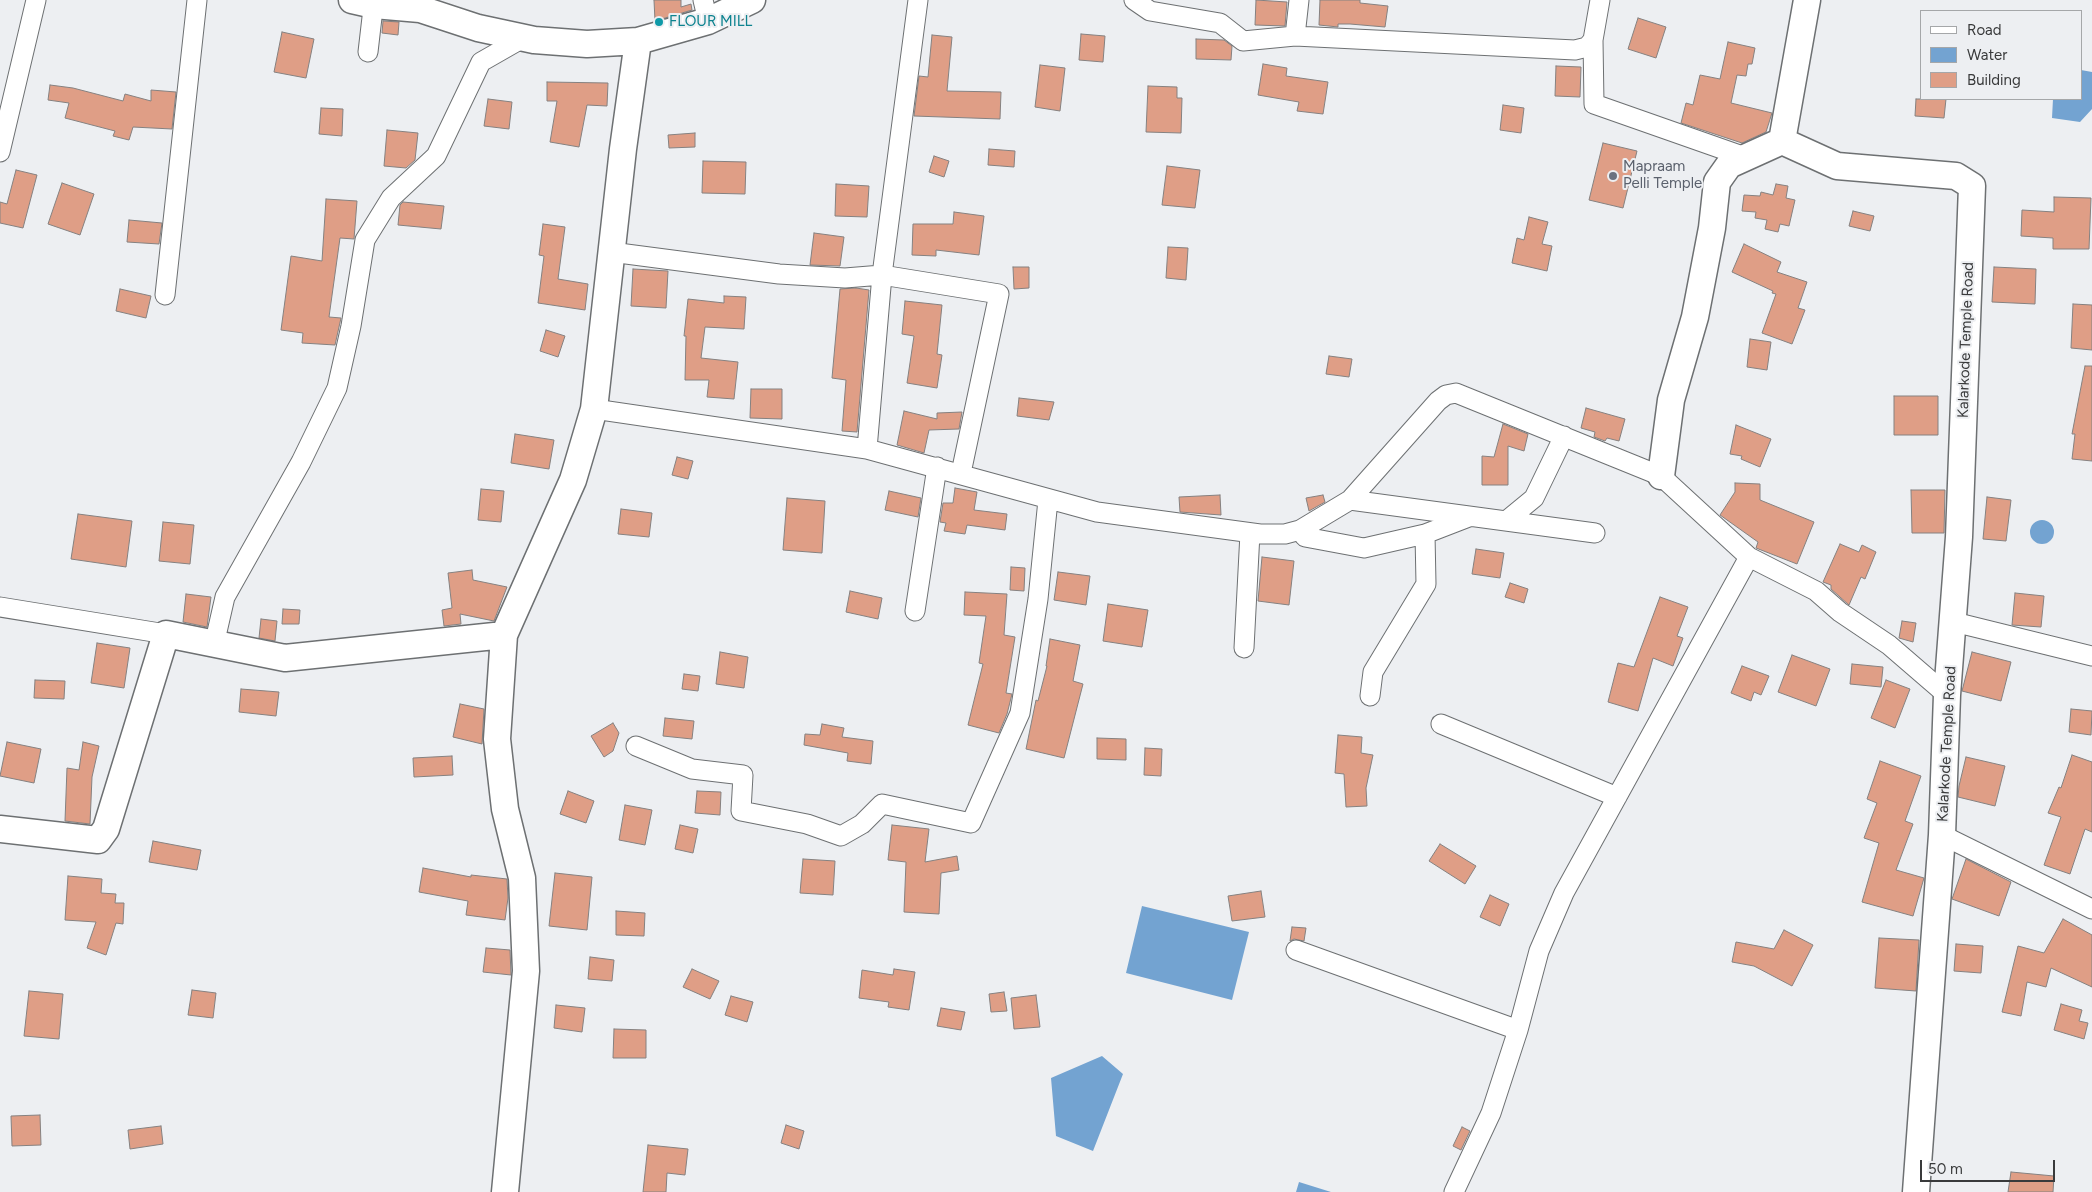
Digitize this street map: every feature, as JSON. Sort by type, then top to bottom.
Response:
[{"type":"main road","points":[[367,2],[420,9],[478,28],[523,38],[587,44],[638,41],[706,10],[752,0]]},
{"type":"main road","points":[[1661,476],[1671,400],[1695,317],[1712,228],[1717,182],[1729,165],[1782,141],[1807,0]]},
{"type":"main road","points":[[505,1192],[526,971],[522,878],[505,809],[496,739],[504,635],[573,480],[594,409],[611,252],[638,41]]},
{"type":"main road","name":"Kalarkode Temple Road","points":[[1782,141],[1837,166],[1956,176],[1972,186],[1954,622],[1947,695],[1942,835],[1916,1192]]},
{"type":"main road","points":[[0,830],[98,840],[106,829],[166,634],[285,658],[504,635]]},
{"type":"street","points":[[0,152],[36,0]]},
{"type":"street","points":[[165,295],[197,0]]},
{"type":"street","points":[[867,449],[882,275],[918,0]]},
{"type":"street","points":[[1134,0],[1150,11],[1220,23],[1243,41],[1295,36],[1574,50],[1587,47],[1593,40]]},
{"type":"street","points":[[1295,36],[1299,0]]},
{"type":"street","points":[[1600,0],[1593,40],[1594,104],[1745,157]]},
{"type":"street","points":[[367,2],[368,52]]},
{"type":"street","points":[[214,645],[225,597],[301,462],[337,388],[365,240],[391,198],[436,156],[481,62],[523,38]]},
{"type":"street","points":[[611,252],[779,274],[845,278],[882,275],[998,294],[961,473]]},
{"type":"street","points":[[594,409],[867,449],[961,473],[1048,500],[1097,512],[1250,533],[1285,534],[1300,530],[1350,500],[1438,400],[1446,395],[1456,393],[1466,395],[1661,476],[1749,556],[1816,591],[1840,612],[1889,645],[1947,695]]},
{"type":"street","points":[[1506,521],[1534,498],[1564,436]]},
{"type":"street","points":[[915,611],[937,467]]},
{"type":"street","points":[[636,746],[692,769],[744,775],[741,811],[807,824],[841,836],[862,824],[882,804],[972,823],[1020,713],[1038,599],[1048,500]]},
{"type":"street","points":[[1350,500],[1595,533]]},
{"type":"street","points":[[1300,530],[1305,537],[1364,548],[1425,534],[1470,516]]},
{"type":"street","points":[[1244,648],[1250,533]]},
{"type":"street","points":[[1370,696],[1373,672],[1426,584],[1425,534]]},
{"type":"street","points":[[1454,1192],[1491,1113],[1518,1030],[1539,951],[1564,893],[1749,556]]},
{"type":"street","points":[[0,607],[166,634]]},
{"type":"street","points":[[1954,622],[2092,656]]},
{"type":"street","points":[[1442,724],[1617,797]]},
{"type":"street","points":[[1942,835],[2092,909]]},
{"type":"street","points":[[1296,950],[1518,1030]]},
{"type":"water","points":[[2082,70],[2092,72],[2092,109],[2080,122],[2052,118],[2053,100],[2082,100]]},
{"type":"water","points":[[2042,520],[2051,523],[2054,532],[2051,541],[2042,544],[2033,541],[2030,532],[2033,523]]},
{"type":"water","points":[[1142,906],[1249,932],[1232,1000],[1126,973]]},
{"type":"water","points":[[1102,1056],[1123,1074],[1093,1151],[1056,1136],[1051,1078]]},
{"type":"water","points":[[1299,1182],[1331,1192],[1296,1192]]},
{"type":"building","points":[[654,0],[681,0],[681,7],[691,4],[692,10],[655,21]]},
{"type":"building","points":[[1256,0],[1287,2],[1285,26],[1255,25]]},
{"type":"building","points":[[1320,0],[1360,0],[1360,3],[1388,6],[1385,27],[1350,24],[1338,24],[1338,27],[1319,25]]},
{"type":"building","points":[[1638,18],[1666,27],[1656,58],[1628,49]]},
{"type":"building","points":[[383,21],[399,22],[398,35],[382,33]]},
{"type":"building","points":[[282,32],[314,39],[306,78],[274,72]]},
{"type":"building","points":[[1081,34],[1105,36],[1103,62],[1079,60]]},
{"type":"building","points":[[932,35],[952,37],[947,91],[1001,92],[1000,119],[914,116],[919,76],[928,77]]},
{"type":"building","points":[[1196,39],[1224,40],[1232,46],[1231,60],[1196,59]]},
{"type":"building","points":[[1728,42],[1755,48],[1752,64],[1748,64],[1746,76],[1737,75],[1731,103],[1772,113],[1766,132],[1742,143],[1681,123],[1686,103],[1693,105],[1700,75],[1720,79]]},
{"type":"building","points":[[1263,64],[1287,68],[1286,76],[1328,82],[1323,114],[1297,111],[1299,102],[1258,95]]},
{"type":"building","points":[[1040,65],[1065,68],[1060,111],[1035,107]]},
{"type":"building","points":[[1556,66],[1581,67],[1580,97],[1555,96]]},
{"type":"building","points":[[547,82],[608,83],[607,106],[587,105],[579,147],[550,142],[557,101],[547,101]]},
{"type":"building","points":[[50,85],[73,88],[123,101],[125,94],[151,101],[151,90],[176,92],[172,129],[133,127],[129,140],[113,136],[115,131],[65,118],[69,103],[48,100]]},
{"type":"building","points":[[1148,86],[1177,87],[1177,98],[1182,98],[1181,133],[1146,132]]},
{"type":"building","points":[[488,99],[512,102],[509,129],[484,126]]},
{"type":"building","points":[[1916,99],[1946,100],[1944,118],[1915,116]]},
{"type":"building","points":[[1503,105],[1524,108],[1521,133],[1500,130]]},
{"type":"building","points":[[321,108],[343,109],[342,136],[319,134]]},
{"type":"building","points":[[387,130],[418,133],[415,160],[406,168],[384,166]]},
{"type":"building","points":[[695,133],[695,147],[669,148],[668,135]]},
{"type":"building","name":"Mapraam Pelli Temple","points":[[1603,143],[1637,151],[1623,208],[1589,200]]},
{"type":"building","points":[[989,149],[1015,151],[1014,167],[988,165]]},
{"type":"building","points":[[934,156],[949,161],[944,177],[929,172]]},
{"type":"building","points":[[703,161],[746,162],[745,194],[702,193]]},
{"type":"building","points":[[1167,166],[1200,170],[1195,208],[1162,205]]},
{"type":"building","points":[[16,170],[37,175],[23,228],[0,223],[0,202],[7,204]]},
{"type":"building","points":[[62,183],[94,194],[80,235],[48,224]]},
{"type":"building","points":[[836,184],[869,186],[867,217],[835,216]]},
{"type":"building","points":[[1776,184],[1788,186],[1786,198],[1795,200],[1789,226],[1780,224],[1778,232],[1765,229],[1767,220],[1755,218],[1756,212],[1742,211],[1744,195],[1760,196],[1761,192],[1773,195]]},
{"type":"building","points":[[2054,197],[2091,198],[2089,249],[2053,249],[2053,238],[2021,236],[2022,210],[2054,212]]},
{"type":"building","points":[[326,199],[357,201],[354,239],[340,238],[329,317],[341,318],[335,345],[302,343],[303,333],[281,330],[291,256],[322,261]]},
{"type":"building","points":[[403,202],[444,206],[441,229],[398,225],[400,205]]},
{"type":"building","points":[[1853,211],[1874,216],[1870,231],[1849,226]]},
{"type":"building","points":[[954,212],[984,216],[979,255],[936,250],[936,256],[912,255],[913,224],[953,224]]},
{"type":"building","points":[[1529,217],[1548,222],[1542,244],[1552,246],[1547,271],[1512,263],[1517,238],[1524,240]]},
{"type":"building","points":[[129,220],[162,223],[159,244],[127,242]]},
{"type":"building","points":[[543,224],[565,227],[558,279],[588,284],[585,310],[538,303],[544,256],[539,255]]},
{"type":"building","points":[[814,233],[844,237],[840,266],[810,265]]},
{"type":"building","points":[[1744,244],[1781,262],[1777,272],[1807,282],[1798,308],[1805,310],[1792,344],[1762,333],[1776,294],[1732,272]]},
{"type":"building","points":[[1168,247],[1188,248],[1186,280],[1166,278]]},
{"type":"building","points":[[1013,267],[1029,267],[1029,288],[1014,289]]},
{"type":"building","points":[[1994,267],[2036,269],[2035,304],[1992,302]]},
{"type":"building","points":[[633,269],[668,271],[666,308],[631,306]]},
{"type":"building","points":[[856,288],[869,290],[857,432],[842,431],[846,380],[832,378],[840,289]]},
{"type":"building","points":[[120,289],[151,296],[146,318],[116,311]]},
{"type":"building","points":[[724,296],[746,297],[744,329],[705,327],[701,358],[738,362],[734,399],[707,397],[709,380],[685,380],[686,336],[684,336],[688,299],[724,303]]},
{"type":"building","points":[[905,301],[942,305],[937,354],[942,355],[937,388],[907,383],[914,336],[902,334]]},
{"type":"building","points":[[2073,304],[2092,305],[2092,350],[2071,348]]},
{"type":"building","points":[[546,330],[565,336],[558,357],[540,351]]},
{"type":"building","points":[[1750,339],[1771,342],[1767,370],[1747,367]]},
{"type":"building","points":[[1329,356],[1352,359],[1349,377],[1326,374]]},
{"type":"building","points":[[2085,366],[2092,366],[2092,461],[2072,459],[2075,434],[2072,434]]},
{"type":"building","points":[[751,389],[782,389],[782,419],[750,418]]},
{"type":"building","points":[[1894,396],[1938,396],[1938,435],[1894,435]]},
{"type":"building","points":[[1019,398],[1054,402],[1049,420],[1017,416]]},
{"type":"building","points":[[1586,408],[1625,419],[1619,441],[1607,438],[1605,441],[1594,437],[1595,432],[1581,428]]},
{"type":"building","points":[[904,411],[937,419],[937,413],[962,412],[959,429],[929,430],[924,453],[897,445]]},
{"type":"building","points":[[1503,424],[1528,434],[1524,451],[1508,446],[1508,485],[1482,485],[1482,456],[1494,457]]},
{"type":"building","points":[[1736,425],[1771,439],[1760,467],[1741,459],[1742,456],[1730,454]]},
{"type":"building","points":[[515,434],[554,440],[549,469],[511,463]]},
{"type":"building","points":[[677,457],[693,461],[688,479],[672,475]]},
{"type":"building","points":[[1735,483],[1760,484],[1760,500],[1814,522],[1797,564],[1756,548],[1758,542],[1720,515],[1735,492]]},
{"type":"building","points":[[955,488],[977,492],[974,510],[1007,514],[1005,530],[967,525],[965,534],[944,531],[946,523],[940,522],[943,503],[953,503]]},
{"type":"building","points":[[481,489],[504,491],[501,522],[478,520]]},
{"type":"building","points":[[1911,490],[1945,490],[1944,533],[1912,533]]},
{"type":"building","points":[[889,491],[921,498],[918,517],[885,510]]},
{"type":"building","points":[[1220,495],[1221,515],[1180,512],[1179,497]]},
{"type":"building","points":[[1323,495],[1325,502],[1309,511],[1306,498]]},
{"type":"building","points":[[1987,497],[2011,500],[2006,541],[1983,539]]},
{"type":"building","points":[[787,498],[825,501],[822,553],[783,550]]},
{"type":"building","points":[[621,509],[652,513],[649,537],[618,534]]},
{"type":"building","points":[[78,514],[132,521],[126,567],[71,559]]},
{"type":"building","points":[[163,522],[194,525],[190,564],[159,561]]},
{"type":"building","points":[[1840,544],[1859,552],[1862,545],[1876,552],[1865,579],[1861,577],[1849,605],[1831,589],[1831,585],[1823,582]]},
{"type":"building","points":[[1476,549],[1504,553],[1500,578],[1472,574]]},
{"type":"building","points":[[1262,557],[1294,561],[1289,605],[1258,601]]},
{"type":"building","points":[[1011,567],[1025,568],[1024,591],[1010,590]]},
{"type":"building","points":[[472,570],[473,580],[507,587],[494,621],[460,614],[461,624],[444,626],[442,610],[452,608],[448,573]]},
{"type":"building","points":[[1058,572],[1090,576],[1086,605],[1054,600]]},
{"type":"building","points":[[1510,583],[1528,589],[1524,603],[1505,597]]},
{"type":"building","points":[[850,591],[882,598],[878,619],[846,612]]},
{"type":"building","points":[[965,592],[1007,594],[1004,635],[1015,637],[1006,693],[1012,694],[1007,714],[999,733],[968,725],[983,664],[979,663],[986,616],[964,615]]},
{"type":"building","points":[[2015,593],[2044,596],[2041,627],[2012,625]]},
{"type":"building","points":[[186,594],[211,597],[207,627],[183,622]]},
{"type":"building","points":[[1660,597],[1688,607],[1677,636],[1683,638],[1673,666],[1653,658],[1638,711],[1608,702],[1618,663],[1634,667]]},
{"type":"building","points":[[1108,604],[1148,610],[1142,647],[1103,641]]},
{"type":"building","points":[[283,609],[300,610],[299,624],[282,624]]},
{"type":"building","points":[[261,619],[277,621],[275,641],[259,638]]},
{"type":"building","points":[[1902,621],[1916,623],[1913,642],[1899,638]]},
{"type":"building","points":[[1050,639],[1080,645],[1073,681],[1083,684],[1064,758],[1026,749],[1036,700],[1038,701],[1047,666]]},
{"type":"building","points":[[97,643],[130,648],[124,688],[91,683]]},
{"type":"building","points":[[720,652],[748,657],[744,688],[716,684]]},
{"type":"building","points":[[1972,652],[2011,662],[2001,701],[1962,691]]},
{"type":"building","points":[[1792,655],[1830,669],[1816,706],[1778,692]]},
{"type":"building","points":[[1852,664],[1883,667],[1881,687],[1850,684]]},
{"type":"building","points":[[1742,666],[1769,676],[1761,695],[1754,692],[1751,701],[1731,693]]},
{"type":"building","points":[[684,674],[700,676],[698,691],[682,689]]},
{"type":"building","points":[[35,680],[65,681],[64,699],[34,698]]},
{"type":"building","points":[[1886,680],[1910,689],[1895,728],[1871,718]]},
{"type":"building","points":[[241,689],[279,692],[276,716],[239,712]]},
{"type":"building","points":[[460,704],[484,709],[482,744],[453,737]]},
{"type":"building","points":[[2071,709],[2092,711],[2091,735],[2069,732]]},
{"type":"building","points":[[665,718],[694,721],[692,739],[663,736]]},
{"type":"building","points":[[613,723],[619,733],[613,751],[604,757],[591,736]]},
{"type":"building","points":[[822,724],[844,728],[842,737],[873,741],[871,764],[847,761],[848,753],[804,745],[805,734],[820,735]]},
{"type":"building","points":[[1338,735],[1362,737],[1361,753],[1373,755],[1366,788],[1367,806],[1346,807],[1344,774],[1335,773]]},
{"type":"building","points":[[1097,738],[1126,739],[1126,760],[1097,759]]},
{"type":"building","points":[[7,742],[41,749],[34,783],[0,776]]},
{"type":"building","points":[[83,742],[99,746],[92,777],[90,824],[65,821],[67,768],[79,770]]},
{"type":"building","points":[[1145,748],[1162,749],[1161,776],[1144,775]]},
{"type":"building","points":[[2072,755],[2092,762],[2092,832],[2085,829],[2070,874],[2044,865],[2061,817],[2048,813],[2059,787],[2061,788]]},
{"type":"building","points":[[452,756],[453,775],[414,777],[413,758]]},
{"type":"building","points":[[1966,757],[2005,766],[1995,806],[1958,797]]},
{"type":"building","points":[[1880,761],[1921,776],[1905,821],[1913,824],[1896,870],[1924,878],[1913,916],[1862,902],[1879,843],[1864,838],[1877,803],[1867,799]]},
{"type":"building","points":[[568,791],[594,801],[586,823],[560,814]]},
{"type":"building","points":[[697,791],[721,792],[720,815],[695,813]]},
{"type":"building","points":[[625,805],[652,810],[645,845],[619,840]]},
{"type":"building","points":[[680,825],[698,829],[693,853],[675,849]]},
{"type":"building","points":[[892,825],[929,829],[925,862],[957,856],[959,870],[941,873],[939,914],[904,912],[906,862],[888,860]]},
{"type":"building","points":[[153,841],[201,850],[197,870],[149,862]]},
{"type":"building","points":[[1440,844],[1476,866],[1465,884],[1429,861]]},
{"type":"building","points":[[803,859],[835,861],[833,895],[800,893]]},
{"type":"building","points":[[1966,859],[2011,882],[1999,916],[1952,899]]},
{"type":"building","points":[[423,868],[471,877],[471,875],[507,879],[508,898],[505,920],[466,915],[468,901],[419,892]]},
{"type":"building","points":[[555,873],[592,877],[587,930],[549,926]]},
{"type":"building","points":[[68,876],[102,879],[101,893],[116,894],[115,903],[124,903],[123,924],[116,923],[106,955],[87,948],[96,922],[65,920]]},
{"type":"building","points":[[1261,891],[1265,917],[1232,921],[1228,896]]},
{"type":"building","points":[[1490,895],[1509,904],[1500,926],[1480,917]]},
{"type":"building","points":[[616,911],[645,913],[644,936],[616,935]]},
{"type":"building","points":[[2063,919],[2092,935],[2092,987],[2051,968],[2046,987],[2027,982],[2021,1016],[2002,1012],[2018,946],[2044,953]]},
{"type":"building","points":[[1292,927],[1306,928],[1304,941],[1294,939],[1290,941]]},
{"type":"building","points":[[1784,930],[1813,945],[1792,986],[1754,966],[1732,962],[1736,942],[1774,949]]},
{"type":"building","points":[[1879,938],[1919,940],[1916,991],[1875,988]]},
{"type":"building","points":[[1956,944],[1983,946],[1981,973],[1954,971]]},
{"type":"building","points":[[486,948],[510,950],[511,975],[483,972]]},
{"type":"building","points":[[590,957],[614,960],[612,981],[588,979]]},
{"type":"building","points":[[692,969],[719,981],[710,999],[683,987]]},
{"type":"building","points":[[894,969],[915,972],[909,1010],[888,1007],[889,1002],[859,998],[862,970],[893,975]]},
{"type":"building","points":[[192,990],[216,993],[213,1018],[188,1015]]},
{"type":"building","points":[[29,991],[63,994],[59,1039],[24,1036]]},
{"type":"building","points":[[1004,992],[1007,1011],[991,1012],[989,994]]},
{"type":"building","points":[[1036,995],[1040,1027],[1014,1029],[1011,998]]},
{"type":"building","points":[[731,996],[753,1002],[747,1022],[725,1015]]},
{"type":"building","points":[[2061,1004],[2082,1010],[2079,1021],[2088,1023],[2084,1039],[2054,1030]]},
{"type":"building","points":[[556,1005],[585,1008],[582,1032],[554,1028]]},
{"type":"building","points":[[941,1008],[965,1012],[961,1030],[937,1026]]},
{"type":"building","points":[[614,1029],[646,1030],[646,1058],[613,1058]]},
{"type":"building","points":[[40,1115],[41,1145],[12,1146],[11,1116]]},
{"type":"building","points":[[786,1125],[804,1131],[799,1149],[781,1143]]},
{"type":"building","points":[[161,1126],[163,1144],[130,1149],[128,1130]]},
{"type":"building","points":[[1462,1127],[1470,1131],[1461,1150],[1453,1146]]},
{"type":"building","points":[[648,1145],[688,1149],[685,1175],[667,1173],[666,1192],[643,1192]]},
{"type":"building","points":[[2011,1172],[2054,1176],[2053,1192],[2008,1192]]},
{"type":"place","name":"FLOUR MILL","points":[[659,22]]},
{"type":"place","name":"Mapraam Pelli Temple","points":[[1613,176]]}]
